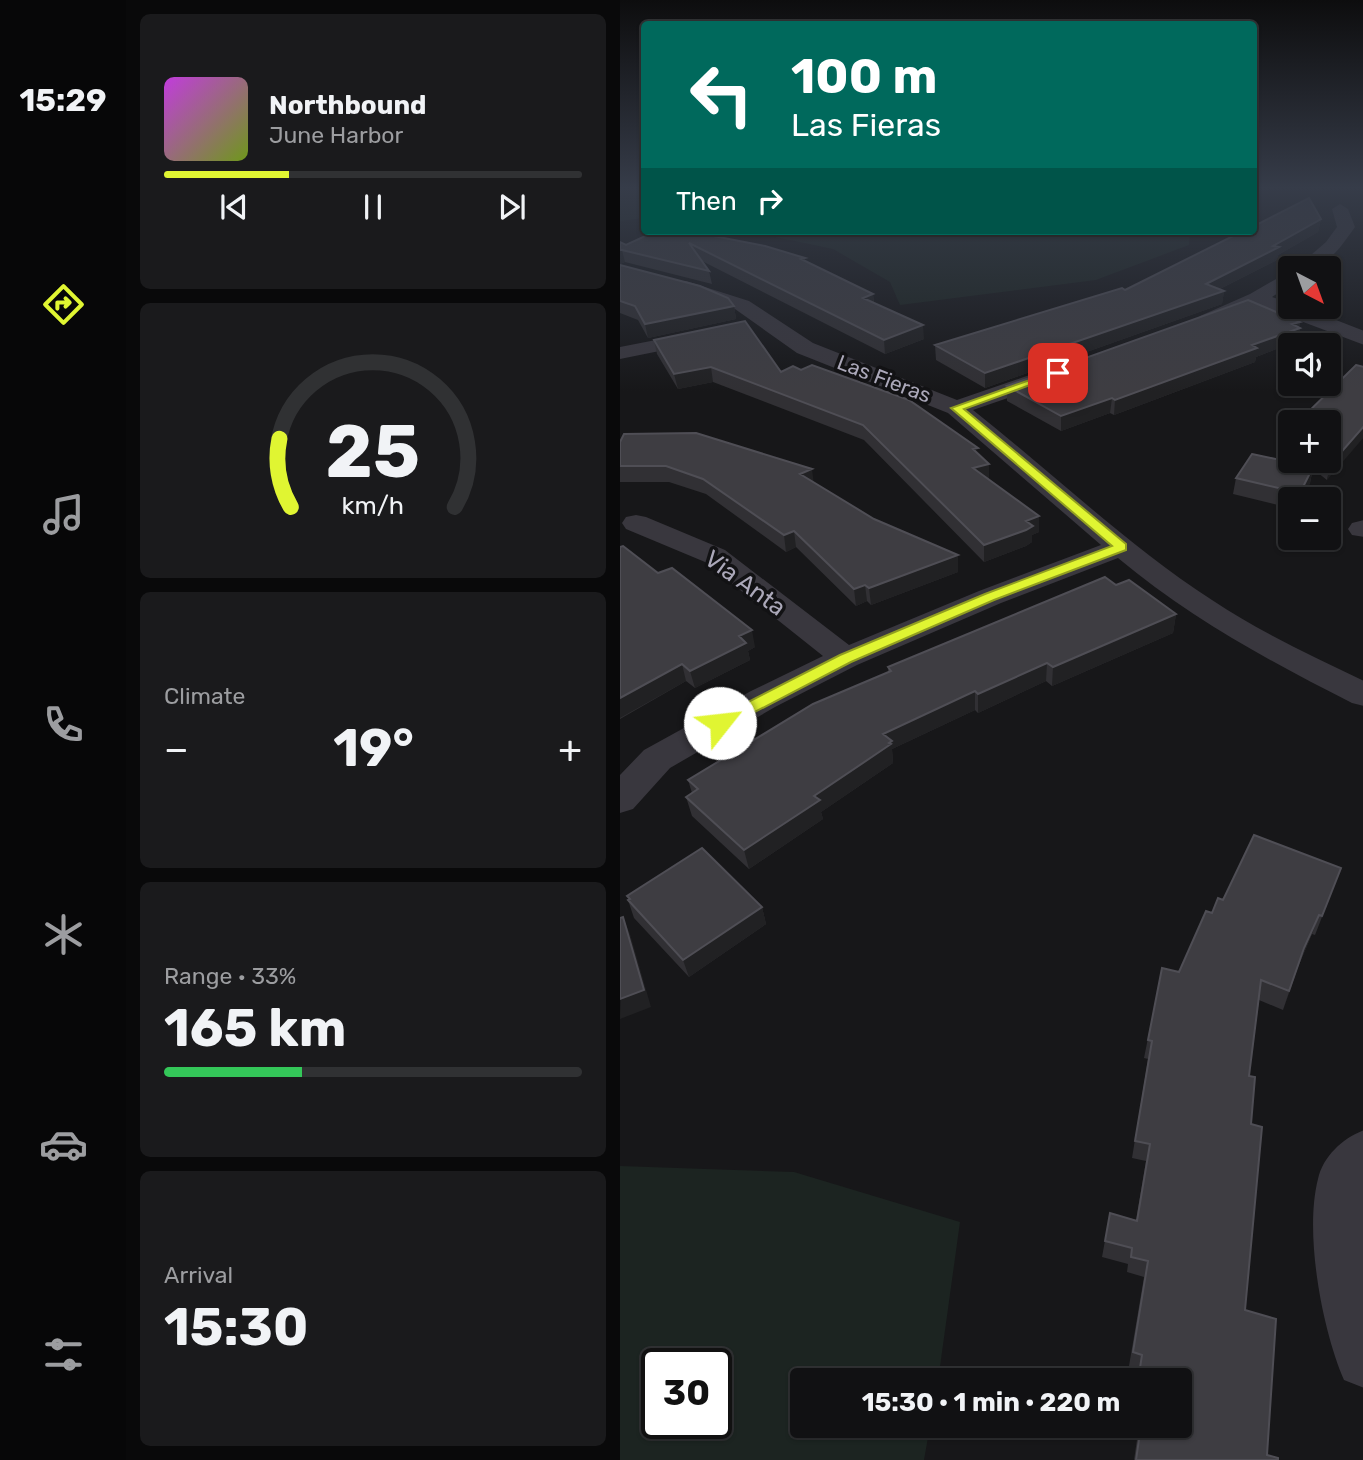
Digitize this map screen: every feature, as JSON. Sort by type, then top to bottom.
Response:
[{"type":"street","name":"Las Fieras","points":[[664,281],[704,291],[742,305],[805,348],[956,408],[1121,547],[1201,607],[1298,662],[1364,695]]},
{"type":"street","points":[[1186,328],[1257,298],[1278,285]]},
{"type":"street","points":[[1257,298],[1364,338]]},
{"type":"street","points":[[620,353],[766,322]]},
{"type":"street","points":[[956,408],[1071,368]]},
{"type":"street","name":"Via Anta","points":[[636,523],[715,556],[846,658]]},
{"type":"street","points":[[620,799],[657,759],[763,699],[846,658],[990,597],[1121,547]]},
{"type":"street","points":[[1364,1154],[1343,1179],[1338,1246],[1364,1360]]},
{"type":"shaded area","points":[[844,255],[1162,255],[1096,280],[900,305],[890,282]]},
{"type":"shaded area","points":[[620,1166],[794,1172],[960,1222],[940,1368],[790,1368],[790,1438],[928,1438],[924,1460],[620,1460]]},
{"type":"building","points":[[642,255],[698,255],[709,271]]},
{"type":"building","points":[[713,255],[795,255],[805,258],[801,259],[873,294],[863,298],[923,325],[884,340]]},
{"type":"building","points":[[1195,255],[1263,255],[1206,284],[1224,291],[985,373],[935,345],[1122,288],[1125,290]]},
{"type":"building","points":[[620,265],[700,286],[728,298],[734,306],[645,324],[635,306],[620,301]]},
{"type":"building","points":[[1248,300],[1278,313],[1278,319],[1300,322],[1292,324],[1300,328],[1278,333],[1278,336],[1252,345],[1257,348],[1115,400],[1112,398],[1061,416],[1007,386]]},
{"type":"building","points":[[745,321],[781,372],[793,366],[801,370],[812,365],[909,400],[978,448],[973,449],[989,464],[973,468],[1039,516],[1026,521],[1033,526],[984,545],[863,425],[711,367],[674,374],[654,340]]},
{"type":"building","points":[[1356,365],[1364,367],[1364,426],[1341,452],[1341,410],[1310,410],[1324,396],[1341,396],[1341,380]]},
{"type":"building","points":[[696,433],[812,469],[800,474],[874,519],[958,555],[869,588],[865,585],[854,589],[794,531],[784,535],[703,479],[666,466],[620,466],[620,442],[624,434]]},
{"type":"building","points":[[1252,454],[1278,460],[1278,473],[1310,473],[1303,487],[1278,488],[1236,478]]},
{"type":"building","points":[[623,546],[658,573],[672,568],[752,630],[739,636],[746,643],[690,671],[682,664],[620,698],[620,547]]},
{"type":"building","points":[[1105,577],[1116,585],[1129,580],[1176,614],[1053,667],[1047,663],[978,694],[975,691],[883,734],[892,741],[889,743],[891,744],[814,796],[820,800],[744,850],[686,797],[698,789],[688,780],[813,704],[891,671],[888,667]]},
{"type":"building","points":[[1254,835],[1341,868],[1322,916],[1319,915],[1304,948],[1289,991],[1261,980],[1249,1076],[1255,1077],[1251,1124],[1262,1127],[1245,1310],[1276,1319],[1267,1455],[1278,1460],[1136,1460],[1139,1438],[1192,1438],[1192,1368],[1140,1368],[1142,1355],[1133,1352],[1148,1261],[1131,1257],[1132,1248],[1105,1241],[1110,1213],[1137,1221],[1150,1144],[1135,1141],[1152,1041],[1148,1040],[1162,968],[1179,972],[1206,911],[1212,913],[1218,898],[1223,900]]},
{"type":"building","points":[[702,848],[762,907],[683,960],[627,896]]},
{"type":"building","points":[[623,917],[644,990],[620,999],[620,918]]},
{"type":"route","points":[[720,723],[846,658],[990,597],[1121,547],[956,408],[1058,373]]}]
